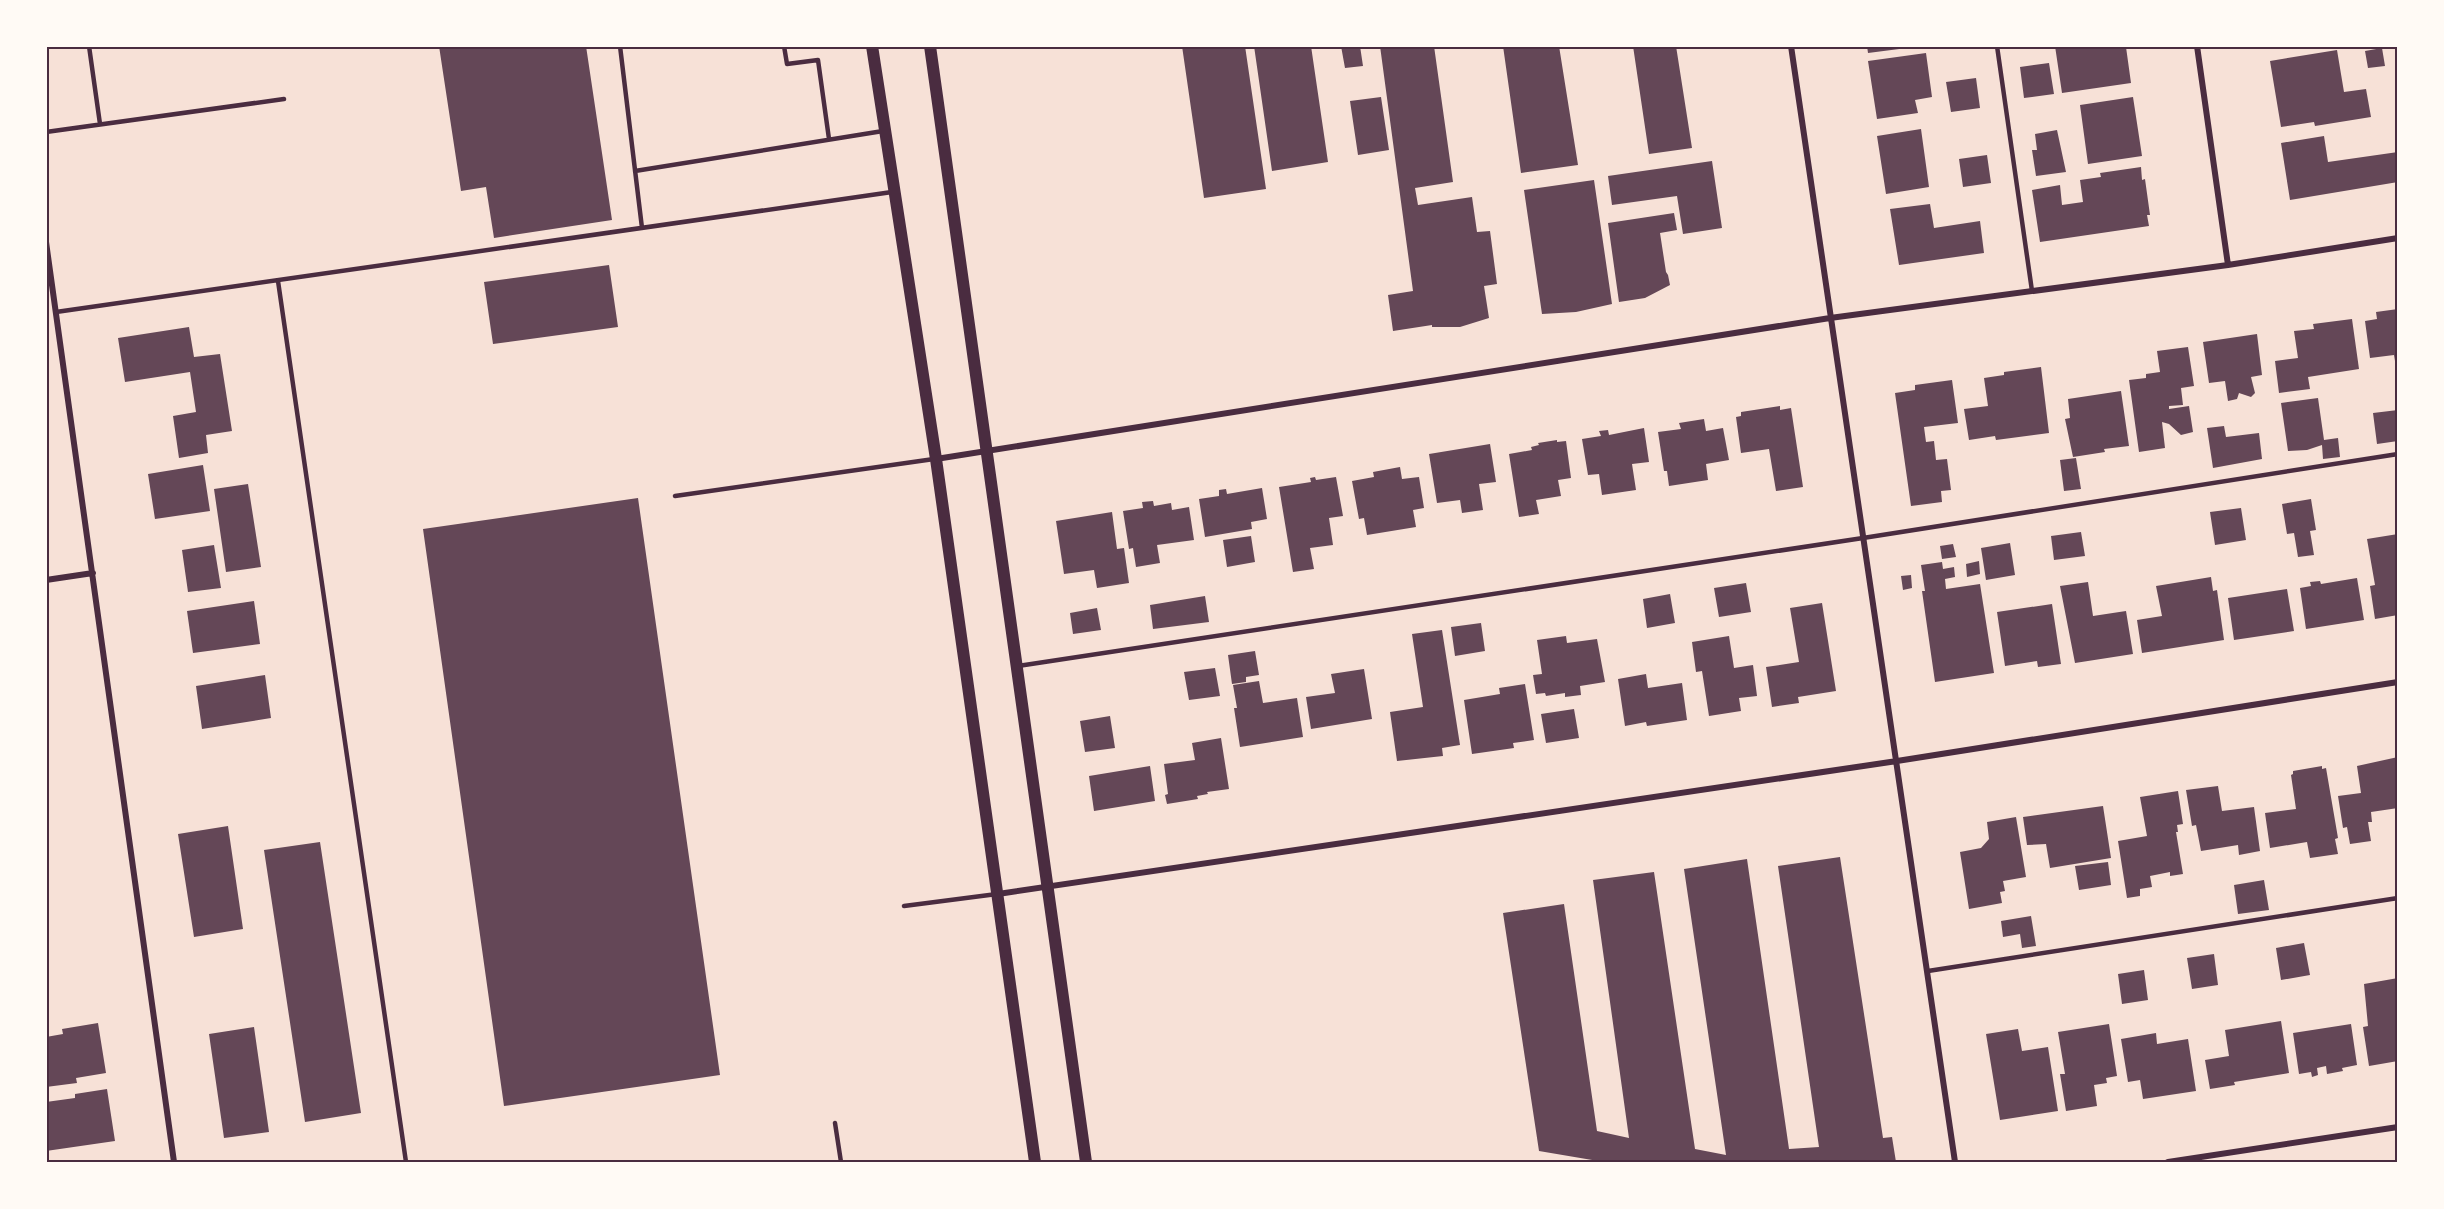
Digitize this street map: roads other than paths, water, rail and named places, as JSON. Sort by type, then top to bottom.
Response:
[{"type":"main road","points":[[872,46],[936,459],[1035,1162]]},
{"type":"main road","points":[[930,46],[1086,1162]]},
{"type":"street","points":[[1791,46],[1955,1162]]},
{"type":"street","points":[[2197,46],[2228,265]]},
{"type":"street","points":[[936,459],[1830,318],[2228,265],[2397,238]]},
{"type":"street","points":[[46,242],[174,1162]]},
{"type":"street","points":[[46,580],[93,573]]},
{"type":"street","points":[[998,894],[1897,761],[2397,682]]},
{"type":"street","points":[[2168,1162],[2397,1127]]},
{"type":"lane","points":[[89,46],[100,124]]},
{"type":"lane","points":[[620,46],[642,228]]},
{"type":"lane","points":[[784,46],[787,64],[818,60],[829,139]]},
{"type":"lane","points":[[1997,46],[2032,291]]},
{"type":"lane","points":[[46,132],[284,99]]},
{"type":"lane","points":[[635,171],[885,130]]},
{"type":"lane","points":[[56,312],[895,192]]},
{"type":"lane","points":[[278,281],[405,1162]]},
{"type":"lane","points":[[1015,666],[1863,538],[2397,454]]},
{"type":"lane","points":[[675,496],[936,459]]},
{"type":"lane","points":[[904,906],[998,894]]},
{"type":"lane","points":[[1928,971],[2397,898]]},
{"type":"lane","points":[[835,1123],[841,1162]]}]
